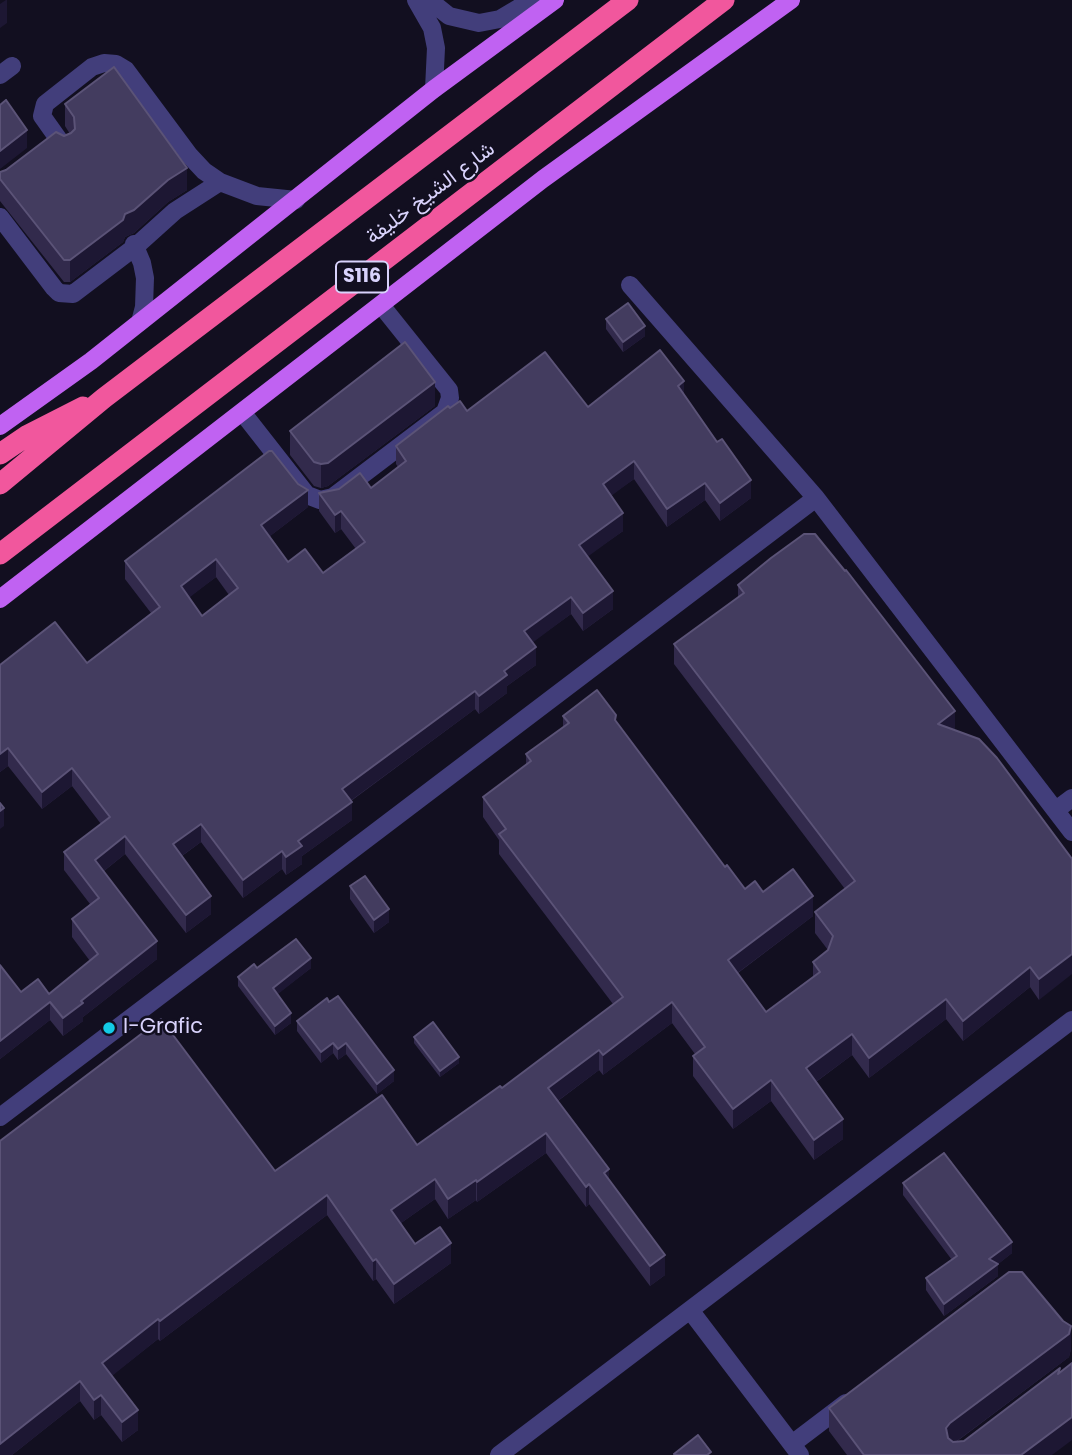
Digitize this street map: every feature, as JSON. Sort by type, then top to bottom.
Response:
[{"type":"highway","name":"شارع الشيخ خليفة","points":[[0,484],[104,398],[628,0]]},
{"type":"highway","name":"شارع الشيخ خليفة","points":[[0,554],[724,0]]},
{"type":"highway","points":[[0,454],[27,435],[104,398]]},
{"type":"main road","points":[[0,426],[91,361],[434,89],[555,0]]},
{"type":"main road","points":[[0,600],[543,179],[791,0]]},
{"type":"street","points":[[416,0],[432,28],[436,48],[434,89]]},
{"type":"street","points":[[429,0],[449,16],[479,23],[500,19],[532,0]]},
{"type":"street","points":[[57,144],[42,117],[45,104],[92,67],[104,63],[116,64],[126,70],[204,171],[220,182],[257,196],[296,200]]},
{"type":"street","points":[[0,217],[54,288],[66,295],[80,290],[175,211],[220,182]]},
{"type":"street","points":[[135,246],[142,263],[146,293],[140,322]]},
{"type":"street","points":[[630,285],[816,498],[1072,832]]},
{"type":"street","points":[[237,415],[307,495],[320,500],[333,497],[445,412],[450,398],[449,390],[381,304]]},
{"type":"street","points":[[237,415],[302,507]]},
{"type":"street","points":[[0,1117],[816,498]]},
{"type":"street","points":[[1056,810],[1072,798]]},
{"type":"street","points":[[499,1455],[1072,1020]]},
{"type":"street","points":[[690,1310],[796,1450],[858,1394]]},
{"type":"building","points":[[114,67],[187,168],[168,180],[134,210],[125,214],[123,220],[70,260],[64,260],[0,179],[0,172],[56,132],[64,136],[71,133],[75,129],[74,117],[65,104]]},
{"type":"building","points":[[6,100],[27,130],[0,151],[0,105]]},
{"type":"building","points":[[628,303],[645,326],[623,342],[606,319]]},
{"type":"building","points":[[405,342],[435,382],[328,463],[314,462],[290,431]]},
{"type":"building","points":[[660,350],[684,381],[678,386],[717,442],[722,439],[751,480],[720,503],[705,483],[667,509],[634,461],[603,484],[623,513],[579,545],[613,591],[583,613],[571,597],[524,631],[536,647],[504,671],[507,675],[479,696],[475,691],[342,789],[352,802],[298,841],[302,846],[286,857],[282,851],[243,880],[201,824],[173,844],[211,896],[186,915],[125,836],[95,860],[157,941],[63,1018],[50,1002],[0,1041],[0,965],[21,992],[38,979],[49,994],[98,954],[72,919],[99,898],[64,852],[110,817],[72,768],[42,792],[8,748],[0,754],[0,665],[55,622],[87,663],[160,607],[125,561],[269,451],[272,451],[298,484],[308,490],[261,525],[288,562],[305,549],[323,573],[365,542],[341,511],[335,515],[319,493],[339,489],[360,473],[371,488],[406,461],[396,446],[448,406],[450,408],[460,401],[467,411],[545,352],[588,407]],"holes":[[[216,559],[238,588],[202,616],[181,586]]]},
{"type":"building","points":[[804,534],[815,534],[846,570],[955,711],[938,724],[979,739],[997,758],[1072,859],[1072,954],[1039,979],[1030,967],[963,1021],[946,999],[869,1058],[852,1034],[806,1068],[843,1119],[814,1140],[771,1080],[733,1109],[693,1056],[705,1047],[672,1002],[603,1055],[599,1050],[548,1088],[609,1169],[604,1173],[665,1255],[650,1266],[589,1184],[586,1187],[546,1133],[448,1199],[435,1179],[391,1210],[415,1244],[440,1227],[451,1243],[394,1284],[376,1259],[373,1261],[327,1195],[102,1363],[138,1410],[122,1422],[101,1395],[94,1400],[80,1381],[0,1444],[0,1141],[161,1019],[275,1171],[382,1095],[417,1145],[500,1086],[502,1088],[623,997],[499,834],[506,829],[483,797],[531,761],[526,754],[569,723],[563,716],[597,690],[616,715],[615,720],[725,867],[727,865],[745,889],[755,881],[763,892],[793,869],[813,896],[728,960],[766,1012],[820,972],[813,962],[828,950],[833,936],[815,912],[855,881],[674,644],[744,593],[738,585]]},
{"type":"building","points":[[365,876],[389,909],[374,920],[350,886]]},
{"type":"building","points":[[296,939],[311,958],[273,988],[291,1013],[275,1026],[238,977],[254,964],[257,968]]},
{"type":"building","points":[[338,996],[394,1070],[377,1084],[346,1043],[338,1049],[333,1043],[321,1052],[297,1021],[327,998],[329,1002]]},
{"type":"building","points":[[433,1022],[459,1057],[440,1071],[414,1037]]},
{"type":"building","points":[[944,1153],[1012,1242],[989,1259],[998,1264],[944,1304],[926,1278],[957,1256],[903,1183]]},
{"type":"building","points":[[1009,1272],[1022,1272],[1063,1321],[1071,1326],[1069,1334],[950,1423],[946,1428],[948,1438],[953,1442],[964,1441],[1060,1368],[1058,1374],[1072,1363],[1072,1417],[1021,1455],[864,1455],[829,1408]]},
{"type":"building","points":[[698,1435],[711,1452],[707,1455],[674,1454]]},
{"type":"place","name":"I-Grafic","points":[[109,1028]]}]
